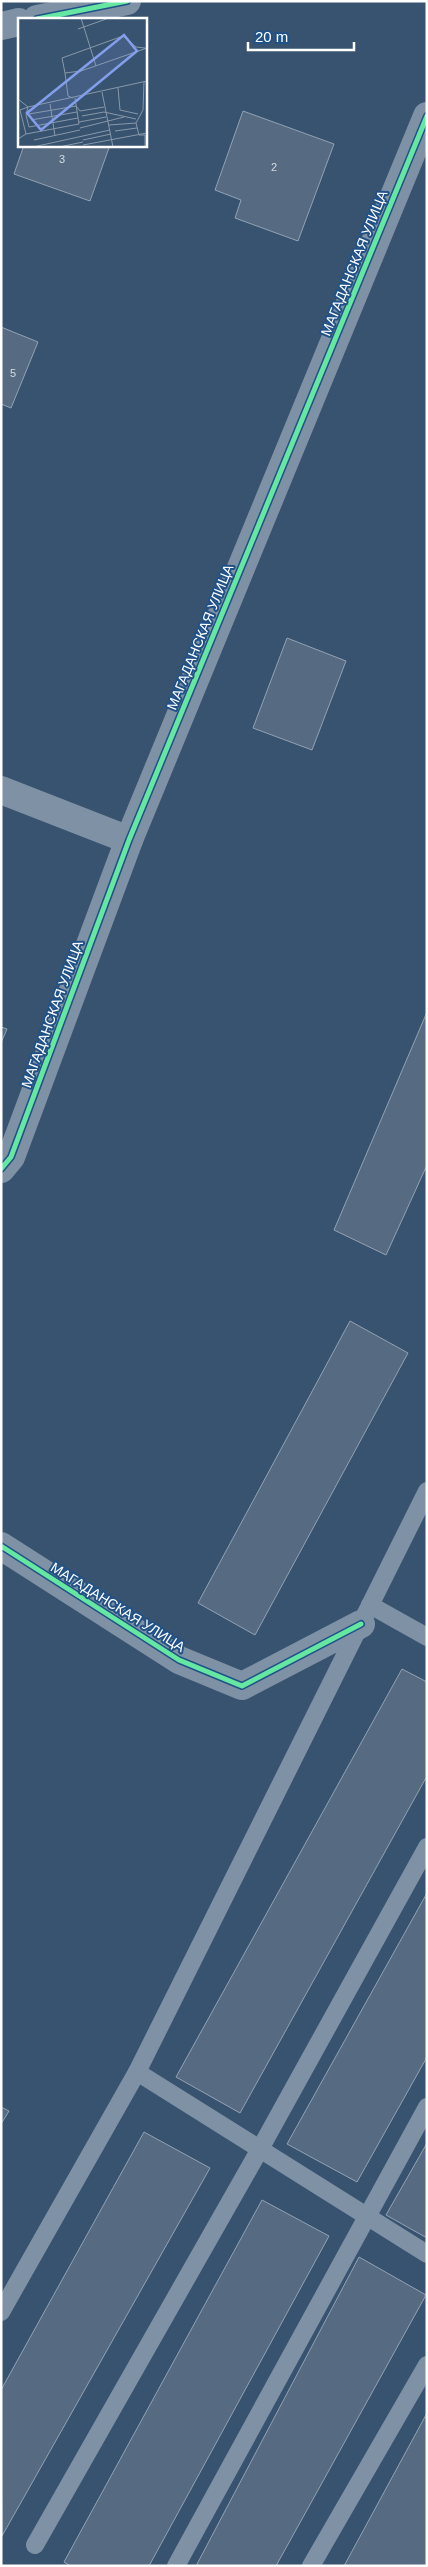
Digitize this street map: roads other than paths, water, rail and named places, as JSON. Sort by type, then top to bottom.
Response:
[{"type":"street","points":[[42,18],[126,1]]},
{"type":"street","points":[[1,26],[18,22]]},
{"type":"street","name":"МАГАДАНСКАЯ УЛИЦА","points":[[1,1169],[11,1157],[129,840],[427,116]]},
{"type":"street","points":[[1,790],[129,840]]},
{"type":"street","name":"МАГАДАНСКАЯ УЛИЦА","points":[[1,1546],[179,1660],[242,1686],[365,1614]]},
{"type":"lane","points":[[1,2312],[137,2072],[427,1490]]},
{"type":"lane","points":[[365,1614],[427,1637]]},
{"type":"lane","points":[[35,2545],[260,2149],[427,1846]]},
{"type":"lane","points":[[137,2072],[427,2254]]},
{"type":"lane","points":[[176,2566],[427,2108]]},
{"type":"lane","points":[[311,2566],[427,2365]]}]
